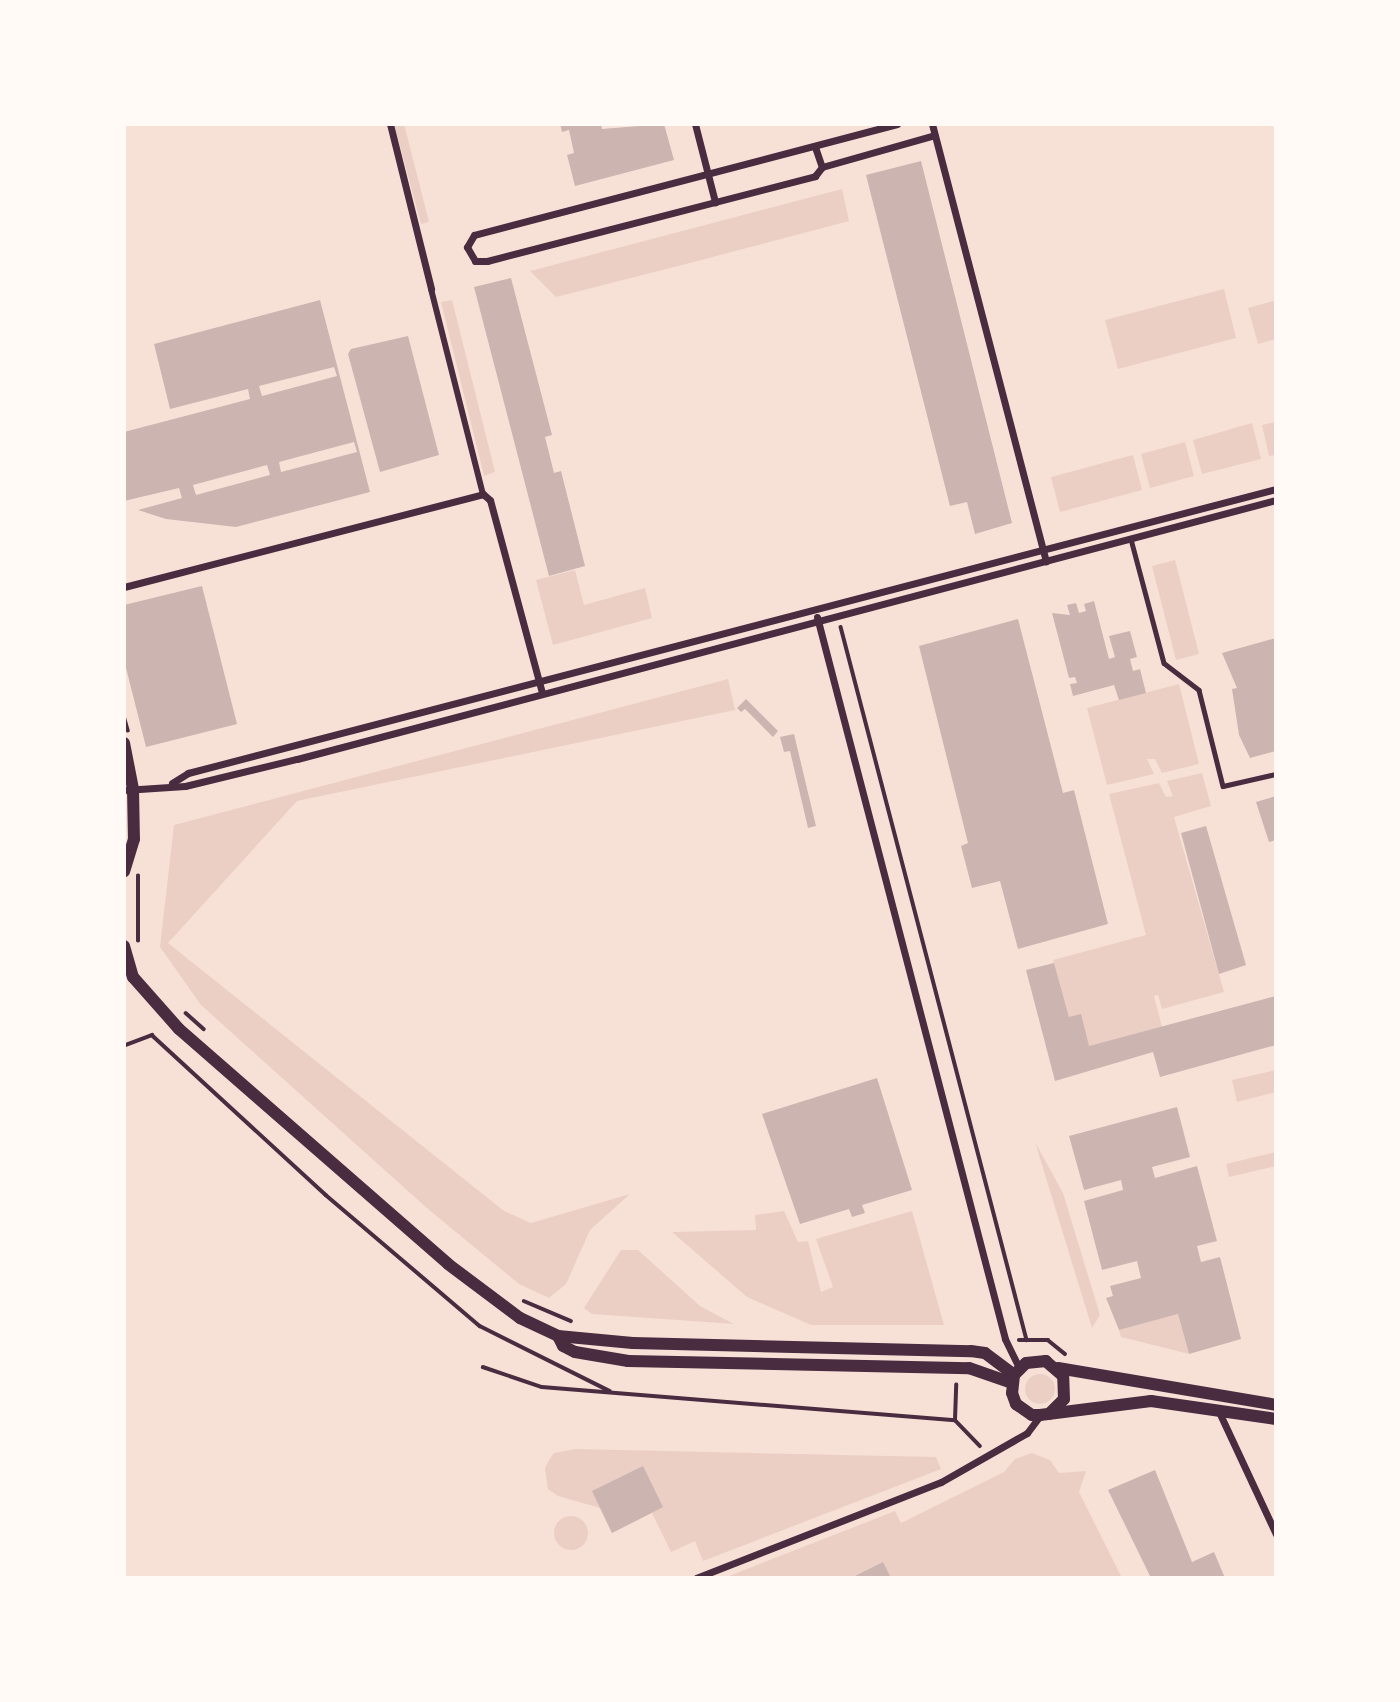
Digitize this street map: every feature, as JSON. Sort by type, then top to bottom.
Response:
[{"type":"street","points":[[390,124],[483,494],[490,500],[542,692]]},
{"type":"street","points":[[695,124],[715,202]]},
{"type":"street","points":[[897,124],[474,235],[467,247],[479,262],[815,176],[822,167],[934,135]]},
{"type":"street","points":[[932,124],[1046,561]]},
{"type":"street","points":[[815,147],[822,167]]},
{"type":"street","points":[[172,783],[188,773],[1276,489]]},
{"type":"street","points":[[124,587],[483,494]]},
{"type":"street","points":[[129,789],[172,783],[185,786],[272,765],[1276,500]]},
{"type":"street","points":[[815,609],[1015,1375],[1016,1404],[1044,1415],[1128,1402],[1216,1409],[1276,1419]]},
{"type":"street","points":[[124,743],[134,839],[125,850],[124,871]]},
{"type":"street","points":[[124,946],[133,977],[179,1029],[477,1289],[520,1318],[558,1336],[633,1343],[985,1353],[1015,1375]]},
{"type":"street","points":[[558,1336],[563,1346],[575,1352],[628,1361],[969,1368],[1015,1375],[1040,1361],[1058,1368],[1276,1405]]},
{"type":"street","points":[[696,1578],[941,1482],[1027,1433],[1064,1399],[1066,1383],[1058,1368]]},
{"type":"street","points":[[1216,1409],[1231,1430],[1276,1534]]},
{"type":"lane","points":[[1130,538],[1164,663],[1199,690],[1223,786],[1276,774]]},
{"type":"path","points":[[838,615],[1027,1340]]},
{"type":"path","points":[[139,864],[139,945]]},
{"type":"path","points":[[178,1005],[208,1032]]},
{"type":"path","points":[[126,1045],[152,1035],[326,1195],[480,1326],[610,1391]]},
{"type":"path","points":[[514,1296],[573,1322]]},
{"type":"path","points":[[484,1367],[542,1387],[955,1420],[982,1448]]},
{"type":"path","points":[[955,1420],[956,1385]]},
{"type":"shaded area","points":[[394,124],[404,124],[429,222],[421,224]]},
{"type":"shaded area","points":[[842,189],[849,221],[686,264],[556,297],[530,271]]},
{"type":"shaded area","points":[[1224,289],[1236,338],[1118,369],[1105,320]]},
{"type":"shaded area","points":[[452,300],[495,472],[484,476],[441,302]]},
{"type":"shaded area","points":[[1276,300],[1276,339],[1258,344],[1248,308]]},
{"type":"shaded area","points":[[1276,422],[1276,455],[1269,456],[1262,425]]},
{"type":"shaded area","points":[[1252,423],[1261,459],[1202,474],[1193,440]]},
{"type":"shaded area","points":[[1185,442],[1194,476],[1150,488],[1141,454]]},
{"type":"shaded area","points":[[1133,455],[1142,490],[1060,512],[1051,477]]},
{"type":"shaded area","points":[[1175,560],[1199,654],[1176,660],[1152,566]]},
{"type":"shaded area","points":[[575,570],[584,605],[645,588],[652,618],[553,645],[536,580]]},
{"type":"shaded area","points":[[728,679],[735,710],[297,801],[168,943],[504,1211],[531,1223],[630,1194],[590,1230],[566,1284],[549,1298],[519,1284],[428,1209],[201,1005],[160,947],[174,825]]},
{"type":"shaded area","points":[[1179,684],[1199,764],[1162,773],[1155,759],[1147,759],[1154,774],[1107,785],[1087,708]]},
{"type":"shaded area","points":[[1202,773],[1211,806],[1174,817],[1224,992],[1162,1009],[1158,995],[1154,996],[1162,1027],[1089,1046],[1069,1017],[1053,960],[1146,935],[1109,794],[1159,783],[1166,797],[1173,796],[1167,781]]},
{"type":"shaded area","points":[[1276,1070],[1276,1092],[1237,1102],[1232,1080]]},
{"type":"shaded area","points":[[1035,1142],[1063,1193],[1100,1315],[1092,1328]]},
{"type":"shaded area","points":[[1276,1152],[1276,1166],[1229,1177],[1226,1164]]},
{"type":"shaded area","points":[[784,1211],[798,1242],[808,1241],[821,1292],[833,1287],[816,1239],[912,1211],[944,1325],[811,1325],[747,1297],[672,1232],[756,1230],[755,1215]]},
{"type":"shaded area","points":[[621,1250],[638,1250],[700,1306],[734,1324],[592,1314],[584,1308]]},
{"type":"shaded area","points":[[1178,1314],[1189,1354],[1121,1337],[1119,1330]]},
{"type":"shaded area","points":[[1040,1374],[1051,1378],[1055,1389],[1051,1400],[1040,1404],[1029,1400],[1025,1389],[1029,1378]]},
{"type":"shaded area","points":[[576,1449],[936,1457],[941,1469],[703,1561],[695,1541],[671,1552],[652,1513],[612,1533],[600,1508],[558,1496],[548,1489],[545,1468],[549,1460],[554,1453]]},
{"type":"shaded area","points":[[1032,1453],[1050,1460],[1059,1473],[1086,1471],[1079,1492],[1122,1578],[724,1578],[895,1511],[901,1523],[1004,1472],[1015,1459]]},
{"type":"shaded area","points":[[571,1516],[583,1521],[588,1533],[583,1545],[571,1550],[559,1545],[554,1533],[559,1521]]},
{"type":"building","points":[[560,124],[601,124],[602,129],[664,124],[674,160],[575,186],[567,155],[574,153],[569,130],[562,132]]},
{"type":"building","points":[[921,161],[1012,523],[975,534],[967,502],[950,506],[866,175]]},
{"type":"building","points":[[511,278],[552,435],[545,437],[554,473],[561,471],[585,566],[549,576],[474,287]]},
{"type":"building","points":[[320,300],[370,492],[236,527],[166,519],[138,510],[182,498],[179,488],[124,501],[124,432],[250,399],[248,389],[170,409],[154,344]],"holes":[[[334,367],[337,376],[262,396],[259,386]],[[354,442],[357,452],[281,472],[279,462]],[[267,465],[270,475],[196,495],[193,485]]]},
{"type":"building","points":[[408,336],[439,455],[380,472],[348,354],[351,349]]},
{"type":"building","points":[[202,586],[237,724],[146,747],[124,660],[124,605]]},
{"type":"building","points":[[1094,601],[1109,659],[1115,657],[1109,636],[1130,631],[1137,657],[1130,659],[1133,671],[1140,669],[1146,693],[1119,700],[1114,685],[1073,696],[1070,684],[1077,683],[1075,677],[1069,678],[1052,613],[1070,615],[1067,605],[1076,603],[1079,613],[1086,611],[1084,604]]},
{"type":"building","points":[[1018,619],[1063,793],[1074,790],[1108,924],[1018,949],[1000,881],[972,888],[961,846],[968,843],[919,646]]},
{"type":"building","points":[[1276,638],[1276,751],[1250,758],[1239,735],[1232,689],[1237,688],[1222,653]]},
{"type":"building","points":[[746,699],[778,731],[773,737],[745,709],[741,712],[737,708]]},
{"type":"building","points":[[794,734],[816,826],[808,828],[790,751],[784,752],[780,737]]},
{"type":"building","points":[[1276,796],[1276,840],[1269,842],[1256,802]]},
{"type":"building","points":[[1206,826],[1246,965],[1219,974],[1181,833]]},
{"type":"building","points":[[1054,963],[1069,1017],[1081,1014],[1089,1046],[1276,996],[1276,1045],[1160,1077],[1153,1052],[1055,1081],[1026,970]]},
{"type":"building","points":[[877,1078],[912,1190],[862,1205],[865,1213],[852,1217],[849,1209],[800,1224],[762,1114]]},
{"type":"building","points":[[1177,1107],[1190,1157],[1152,1167],[1155,1178],[1197,1166],[1217,1241],[1197,1246],[1201,1262],[1220,1257],[1241,1339],[1189,1354],[1178,1314],[1119,1330],[1106,1298],[1113,1296],[1110,1286],[1141,1278],[1137,1261],[1102,1270],[1084,1201],[1123,1190],[1121,1180],[1084,1190],[1069,1136]]},
{"type":"building","points":[[643,1466],[663,1507],[612,1533],[592,1491]]},
{"type":"building","points":[[1155,1470],[1192,1562],[1214,1552],[1225,1578],[1151,1578],[1108,1490]]},
{"type":"building","points":[[883,1562],[891,1578],[851,1578]]}]
